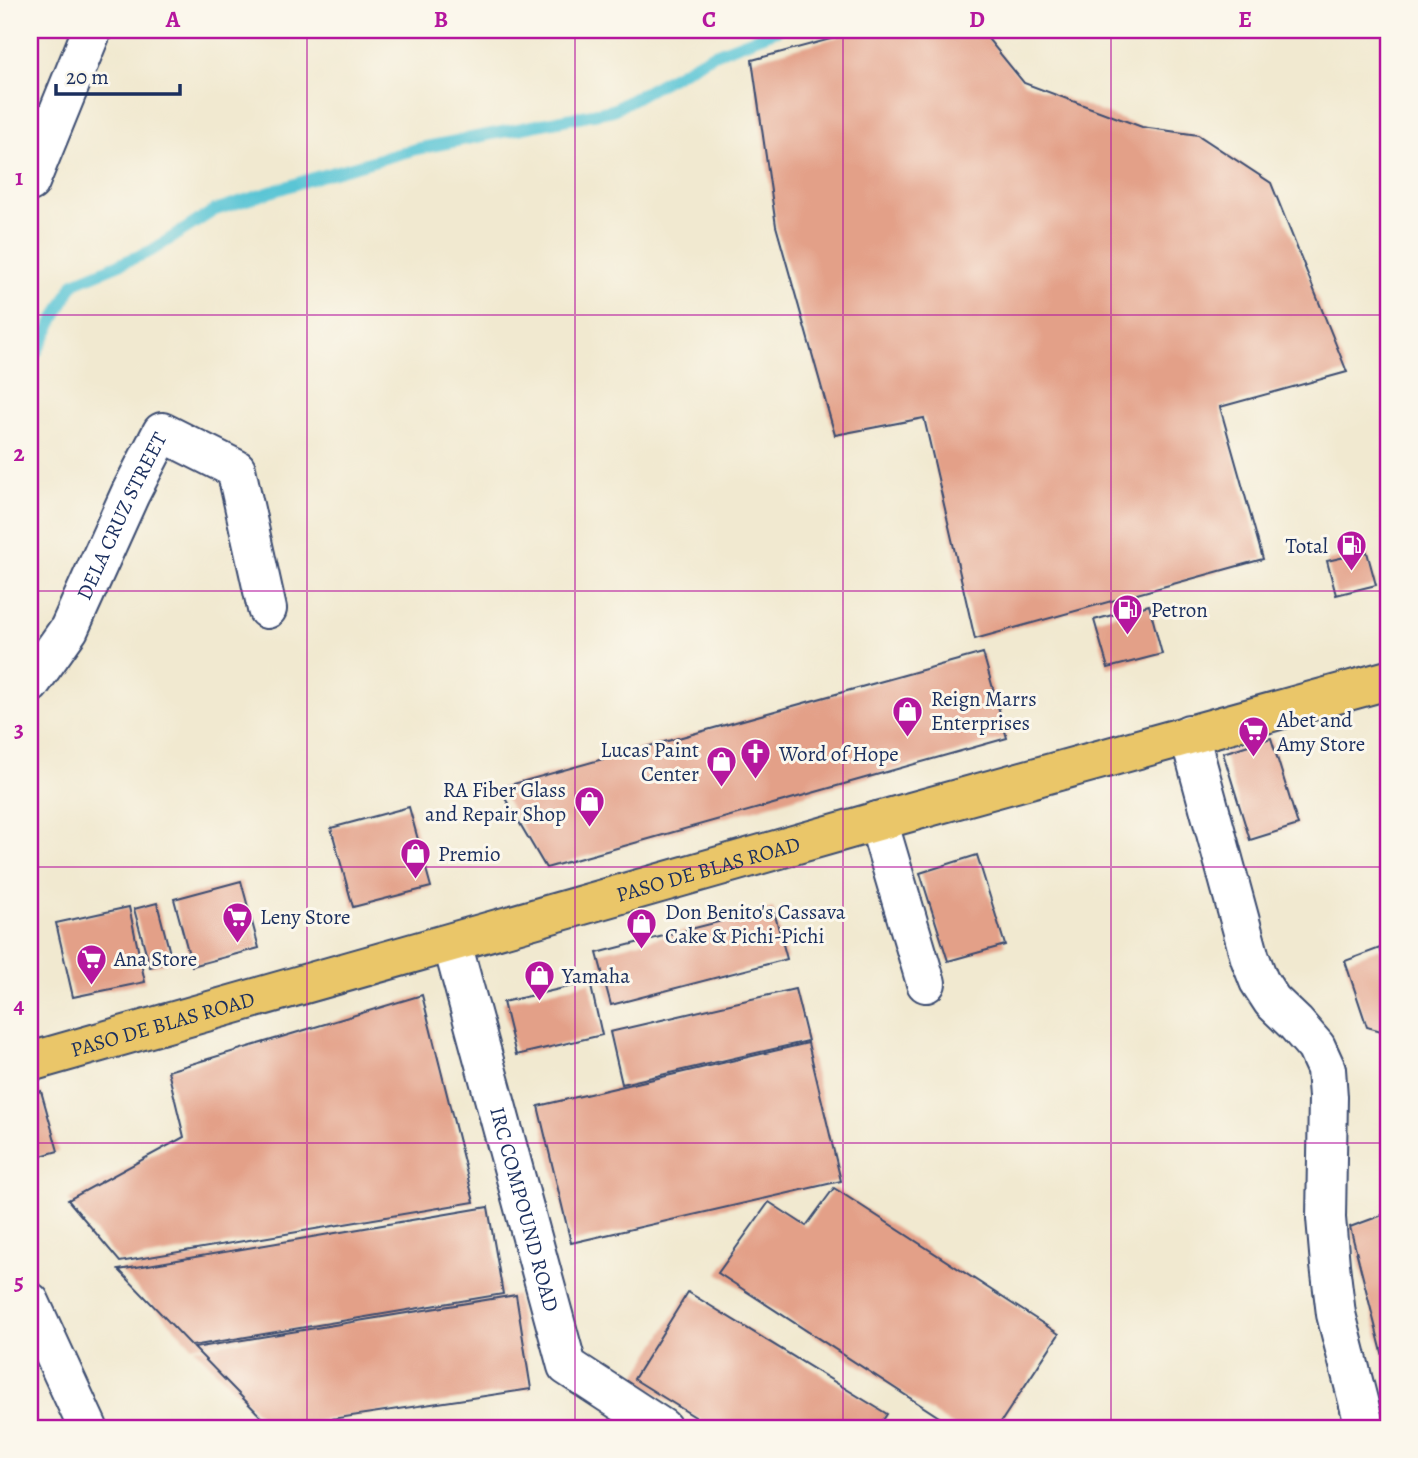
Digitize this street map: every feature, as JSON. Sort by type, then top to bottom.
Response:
[{"type":"main road","name":"PASO DE BLAS ROAD","points":[[30,1062],[878,821],[1388,680]]},
{"type":"street","points":[[30,182],[92,30]]},
{"type":"street","name":"DELA CRUZ STREET","points":[[30,684],[69,629],[130,494],[162,432],[236,469],[267,609]]},
{"type":"street","points":[[1189,734],[1250,958],[1259,981],[1272,1001],[1317,1047],[1326,1069],[1326,1218],[1330,1265],[1336,1314],[1365,1428]]},
{"type":"street","points":[[878,821],[926,983]]},
{"type":"street","name":"IRC COMPOUND ROAD","points":[[452,943],[567,1366],[662,1428]]},
{"type":"street","points":[[30,1302],[89,1428]]},
{"type":"building","points":[[864,30],[981,30],[1024,83],[1142,127],[1198,135],[1271,183],[1347,372],[1220,407],[1263,559],[975,639],[924,418],[835,435],[776,226],[752,60]]},
{"type":"building","name":"Total","points":[[1367,552],[1376,585],[1336,595],[1327,561]]},
{"type":"building","name":"Petron","points":[[1149,605],[1162,654],[1108,668],[1094,620]]},
{"type":"building","points":[[983,653],[1007,738],[546,868],[499,788]]},
{"type":"building","points":[[1271,738],[1298,825],[1250,840],[1223,753]]},
{"type":"building","points":[[409,807],[431,887],[353,907],[331,828]]},
{"type":"building","points":[[977,855],[1005,945],[948,961],[920,873]]},
{"type":"building","points":[[241,881],[259,948],[192,966],[174,899]]},
{"type":"building","points":[[157,903],[172,961],[150,967],[134,909]]},
{"type":"building","points":[[129,907],[145,982],[73,997],[56,923]]},
{"type":"building","points":[[773,908],[787,959],[611,1005],[597,953]]},
{"type":"building","points":[[1380,948],[1388,972],[1388,1033],[1367,1027],[1345,961]]},
{"type":"building","points":[[590,982],[602,1035],[516,1055],[503,1002]]},
{"type":"building","points":[[795,989],[808,1041],[622,1084],[610,1032]]},
{"type":"building","points":[[422,995],[474,1202],[120,1262],[68,1200],[184,1137],[168,1071]]},
{"type":"building","points":[[808,1043],[841,1181],[571,1243],[538,1106]]},
{"type":"building","points":[[41,1091],[58,1151],[30,1159],[30,1094]]},
{"type":"building","points":[[834,1188],[1059,1334],[997,1428],[956,1428],[718,1273],[769,1202],[806,1226]]},
{"type":"building","points":[[488,1207],[503,1294],[192,1346],[119,1270]]},
{"type":"building","points":[[1388,1213],[1388,1371],[1387,1372],[1350,1227]]},
{"type":"building","points":[[688,1292],[887,1414],[878,1428],[713,1428],[634,1379]]},
{"type":"building","points":[[516,1295],[531,1389],[272,1428],[194,1348]]},
{"type":"waterway","points":[[30,364],[74,283],[151,251],[215,210],[416,149],[613,110],[712,55],[777,30]]},
{"type":"place","name":"Total","points":[[1351,573]]},
{"type":"place","name":"Petron","points":[[1128,637]]},
{"type":"place","name":"Reign Marrs Enterprises","points":[[908,738]]},
{"type":"place","name":"Abet and Amy Store","points":[[1254,759]]},
{"type":"place","name":"Word of Hope","points":[[756,781]]},
{"type":"place","name":"Lucas Paint Center","points":[[722,789]]},
{"type":"place","name":"RA Fiber Glass and Repair Shop","points":[[589,829]]},
{"type":"place","name":"Premio","points":[[415,881]]},
{"type":"place","name":"Leny Store","points":[[237,944]]},
{"type":"place","name":"Don Benito's Cassava Cake & Pichi-Pichi","points":[[642,951]]},
{"type":"place","name":"Ana Store","points":[[91,986]]},
{"type":"place","name":"Yamaha","points":[[539,1003]]}]
